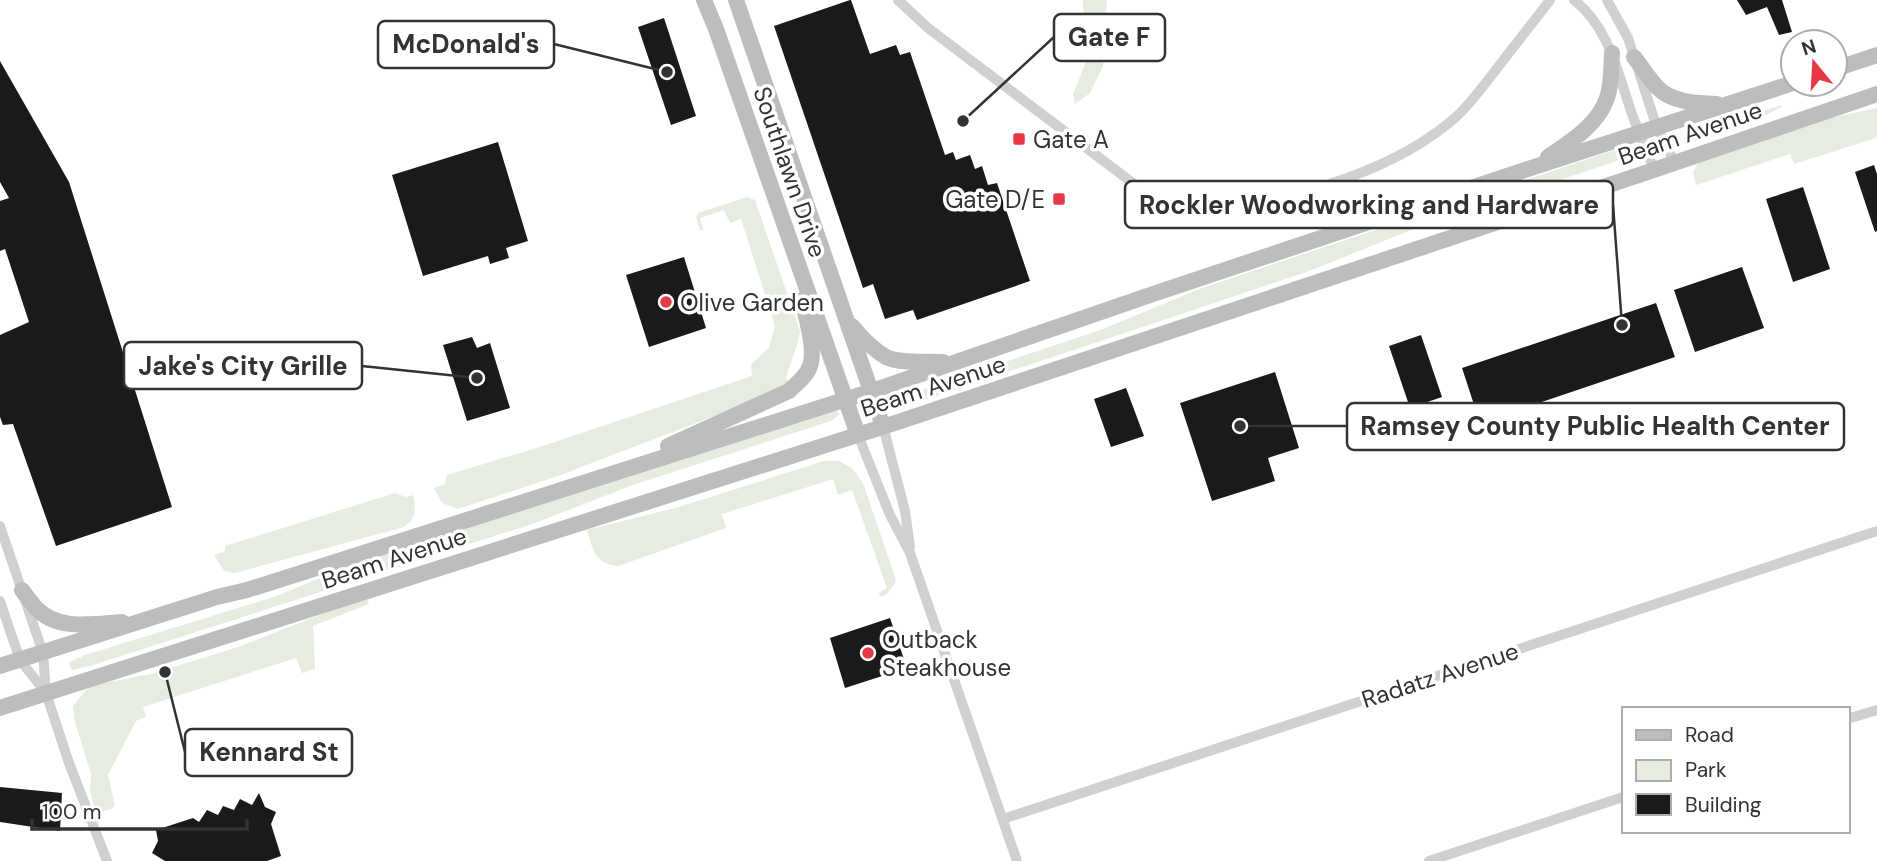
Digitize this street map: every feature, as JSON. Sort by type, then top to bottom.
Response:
[{"type":"street","name":"Southlawn Drive","points":[[704,0],[858,435],[890,514],[911,553],[1017,861]]},
{"type":"street","name":"Southlawn Drive","points":[[736,0],[872,391],[905,511],[911,553]]},
{"type":"street","points":[[898,0],[928,28],[1146,193],[1180,206],[1217,212],[1249,208],[1353,176],[1393,159],[1434,134],[1475,97],[1550,0]]},
{"type":"street","points":[[1574,0],[1591,16],[1612,53],[1654,170]]},
{"type":"street","points":[[1607,0],[1628,38],[1657,128],[1675,163]]},
{"type":"street","points":[[1534,167],[1588,128],[1606,100],[1612,53]]},
{"type":"street","points":[[1849,64],[1877,55]]},
{"type":"street","points":[[1634,57],[1660,90],[1674,98],[1697,103],[1727,104]]},
{"type":"street","name":"Beam Avenue","points":[[0,666],[872,391],[1534,167],[1779,87]]},
{"type":"street","name":"Beam Avenue","points":[[0,708],[858,435],[1877,94]]},
{"type":"street","points":[[616,471],[789,391],[802,378],[811,365],[811,338],[791,243]]},
{"type":"street","points":[[847,319],[860,336],[888,358],[953,362]]},
{"type":"street","points":[[0,526],[43,653],[46,693],[69,763],[107,861]]},
{"type":"street","name":"Radatz Avenue","points":[[1003,818],[1877,531]]},
{"type":"street","points":[[22,590],[37,610],[61,623],[148,620]]},
{"type":"street","points":[[0,601],[20,660],[46,693]]},
{"type":"street","points":[[1849,718],[1877,710]]},
{"type":"street","points":[[1429,861],[1622,797]]},
{"type":"green space","points":[[1083,0],[1107,0],[1103,66],[1090,93],[1075,104],[1073,95],[1085,64]]},
{"type":"green space","points":[[1781,105],[1782,107],[1736,129],[1686,142],[1685,139]]},
{"type":"green space","points":[[1877,108],[1877,137],[1873,139],[1794,164],[1790,154],[1696,185],[1693,172],[1698,163],[1830,118]]},
{"type":"green space","points":[[1630,149],[1625,157],[1611,163],[1426,224],[1312,270],[903,407],[886,406],[901,397],[1103,329],[1202,288],[1612,151]]},
{"type":"green space","points":[[747,197],[755,200],[800,331],[786,377],[788,383],[779,391],[558,476],[458,509],[442,503],[434,488],[445,484],[447,475],[752,376],[751,364],[769,348],[775,326],[741,219],[730,223],[724,210],[700,218],[703,230],[700,231],[696,217],[698,213]]},
{"type":"green space","points":[[836,411],[840,414],[831,421],[633,485],[535,523],[90,666],[72,670],[69,663],[85,655],[274,597],[383,552],[824,412]]},
{"type":"green space","points":[[824,461],[839,461],[852,468],[863,483],[895,577],[896,582],[886,595],[880,597],[879,593],[887,588],[852,490],[838,495],[833,479],[722,514],[726,528],[618,566],[599,559],[593,549],[587,530],[679,507]]},
{"type":"green space","points":[[395,493],[406,497],[413,495],[414,513],[404,527],[235,573],[224,571],[214,555],[225,551],[225,546]]},
{"type":"green space","points":[[367,599],[369,604],[313,626],[315,669],[302,673],[296,658],[143,707],[146,717],[136,721],[108,775],[115,806],[100,812],[94,807],[90,790],[91,774],[74,719],[73,706],[86,690],[99,684],[151,674],[238,647],[355,601]]},
{"type":"building","points":[[851,0],[870,54],[896,45],[900,55],[910,52],[945,155],[953,152],[956,160],[970,155],[975,169],[982,166],[988,185],[997,183],[1030,281],[917,320],[913,310],[885,319],[873,284],[863,288],[774,26]]},
{"type":"building","points":[[1737,0],[1782,0],[1791,28],[1779,28],[1779,35],[1767,7],[1746,15]]},
{"type":"building","points":[[664,18],[696,116],[671,125],[638,27]]},
{"type":"building","points":[[0,61],[69,182],[172,507],[56,546],[13,424],[3,425],[0,417],[0,335],[29,322],[5,249],[0,251],[0,201],[9,198],[0,182]]},
{"type":"building","points":[[498,142],[528,241],[506,248],[509,258],[490,264],[488,256],[423,276],[392,175]]},
{"type":"building","points":[[1874,165],[1877,174],[1875,232],[1855,172]]},
{"type":"building","points":[[1803,187],[1830,269],[1793,282],[1766,199]]},
{"type":"building","name":"Olive Garden","points":[[684,257],[706,328],[649,347],[626,275]]},
{"type":"building","points":[[1742,267],[1764,328],[1695,352],[1674,290]]},
{"type":"building","points":[[1656,303],[1675,357],[1480,423],[1462,368]]},
{"type":"building","points":[[1421,335],[1442,397],[1410,408],[1389,346]]},
{"type":"building","points":[[472,337],[477,348],[490,343],[510,408],[467,421],[443,345]]},
{"type":"building","points":[[1275,372],[1299,448],[1268,458],[1275,481],[1212,501],[1180,403]]},
{"type":"building","points":[[1126,388],[1144,436],[1111,447],[1094,399]]},
{"type":"building","name":"Outback Steakhouse","points":[[890,618],[907,668],[845,688],[830,638]]},
{"type":"building","points":[[0,787],[62,793],[60,831],[0,822]]},
{"type":"building","points":[[259,793],[265,807],[276,812],[271,824],[281,856],[267,861],[165,861],[152,853],[158,841],[156,830],[193,818],[199,822],[207,810],[218,815],[223,806],[234,810],[240,799],[252,805]]},
{"type":"place","name":"McDonald's","points":[[667,72]]},
{"type":"place","name":"Gate F","points":[[963,121]]},
{"type":"place","name":"Gate A","points":[[1019,139]]},
{"type":"place","name":"Gate D/E","points":[[1059,199]]},
{"type":"place","name":"Olive Garden","points":[[666,302]]},
{"type":"place","name":"Rockler Woodworking and Hardware","points":[[1622,325]]},
{"type":"place","name":"Jake's City Grille","points":[[477,378]]},
{"type":"place","name":"Ramsey County Public Health Center","points":[[1240,426]]},
{"type":"place","name":"Outback Steakhouse","points":[[868,653]]},
{"type":"place","name":"Kennard St","points":[[165,672]]}]
